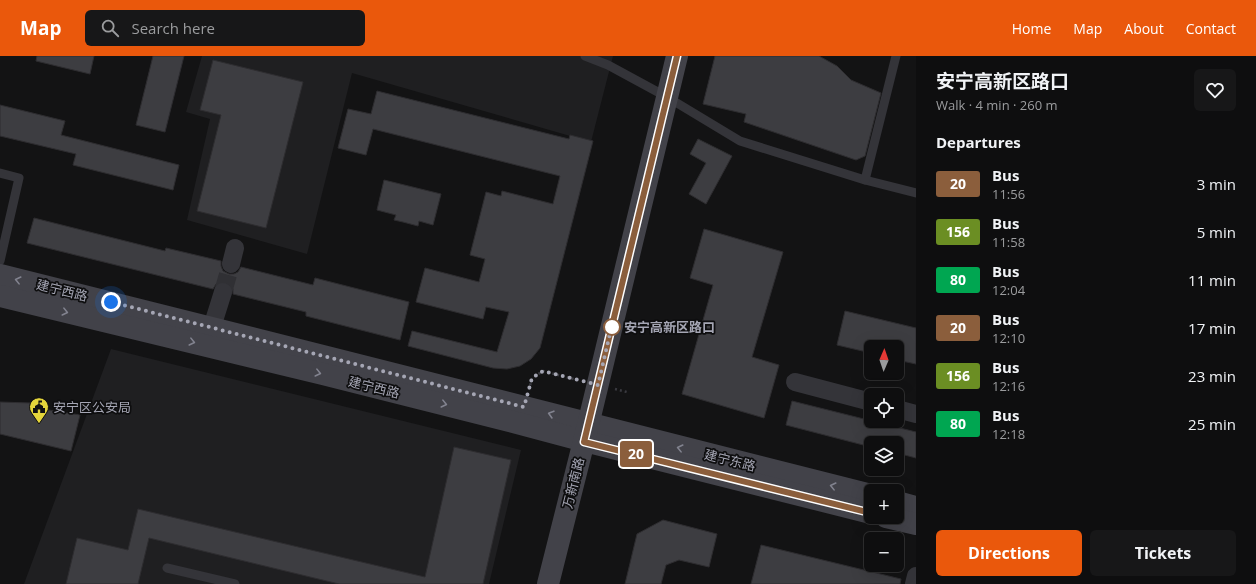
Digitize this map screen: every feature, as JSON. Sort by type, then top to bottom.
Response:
[{"type":"main road","name":"万新南路","points":[[548,584],[598,385],[677,56]]},
{"type":"main road","name":"建宁西路","points":[[0,275],[212,327],[524,407],[586,433]]},
{"type":"main road","name":"建宁西路","points":[[0,296],[521,424],[586,433]]},
{"type":"main road","name":"建宁东路","points":[[586,433],[864,493]]},
{"type":"main road","name":"建宁东路","points":[[586,433],[864,511]]},
{"type":"main road","points":[[904,504],[916,507]]},
{"type":"main road","points":[[904,521],[916,524]]},
{"type":"street","points":[[212,327],[223,292]]},
{"type":"street","points":[[795,382],[864,400]]},
{"type":"street","points":[[904,411],[916,414]]},
{"type":"street","points":[[914,584],[916,576]]},
{"type":"lane","points":[[584,56],[608,65],[667,97],[740,141],[865,180],[916,193]]},
{"type":"lane","points":[[865,180],[896,56]]},
{"type":"lane","points":[[0,173],[19,178],[0,260]]},
{"type":"lane","points":[[166,568],[236,584]]},
{"type":"path","points":[[524,407],[532,378],[543,371],[627,392]]},
{"type":"shaded area","points":[[202,56],[613,56],[591,142],[352,73],[307,254],[187,220],[210,119],[186,112]]},
{"type":"shaded area","points":[[111,349],[521,450],[489,584],[24,584]]},
{"type":"building","points":[[37,56],[94,56],[90,74],[36,61]]},
{"type":"building","points":[[153,56],[184,56],[165,132],[136,125]]},
{"type":"building","points":[[715,56],[819,56],[837,66],[851,80],[881,93],[865,156],[856,160],[744,122],[746,114],[703,104]]},
{"type":"building","points":[[213,60],[303,82],[266,228],[197,211],[221,115],[200,110]]},
{"type":"building","points":[[377,91],[569,139],[570,135],[593,141],[540,348],[531,359],[520,366],[507,369],[493,368],[408,346],[412,331],[497,352],[509,312],[486,307],[483,319],[416,302],[425,268],[479,282],[485,259],[470,255],[486,192],[501,196],[502,191],[553,204],[560,176],[373,129],[366,155],[338,148],[348,109],[371,114]]},
{"type":"building","points":[[0,105],[65,121],[61,135],[179,165],[173,190],[73,165],[76,154],[0,136]]},
{"type":"building","points":[[698,139],[732,156],[706,204],[689,194],[706,163],[690,154]]},
{"type":"building","points":[[384,180],[441,194],[433,225],[419,221],[418,226],[394,220],[396,215],[377,210]]},
{"type":"building","points":[[34,218],[165,251],[166,248],[221,261],[223,271],[229,274],[238,272],[241,267],[313,285],[315,278],[409,302],[400,340],[306,316],[306,312],[233,294],[231,285],[226,282],[216,284],[213,289],[27,243]]},
{"type":"building","points":[[704,229],[783,252],[752,357],[779,365],[764,418],[682,394],[713,285],[690,278]]},
{"type":"building","points":[[845,311],[916,328],[916,364],[904,361],[904,340],[864,340],[864,351],[837,345]]},
{"type":"building","points":[[792,401],[864,419],[864,428],[900,428],[916,432],[916,458],[904,455],[904,436],[864,436],[864,445],[786,425]]},
{"type":"building","name":"安宁区公安局","points":[[0,402],[31,403],[30,407],[80,415],[71,451],[0,434]]},
{"type":"building","points":[[454,447],[511,460],[483,584],[339,584],[149,538],[138,584],[66,584],[77,538],[128,550],[138,509],[425,577]]},
{"type":"building","points":[[663,520],[717,534],[709,567],[679,560],[666,565],[661,584],[625,584],[637,534]]},
{"type":"building","points":[[761,545],[864,570],[864,572],[872,572],[901,579],[900,584],[751,584]]},
{"type":"tunnel","points":[[223,292],[231,264]]},
{"type":"bus line","name":"20","points":[[677,56],[584,442],[864,511]]},
{"type":"place","name":"安宁高新区路口","points":[[612,327]]},
{"type":"place","name":"安宁区公安局","points":[[39,424]]},
{"type":"route","points":[[111,302],[524,407],[532,378],[543,371],[598,385],[612,325],[612,327]]}]
